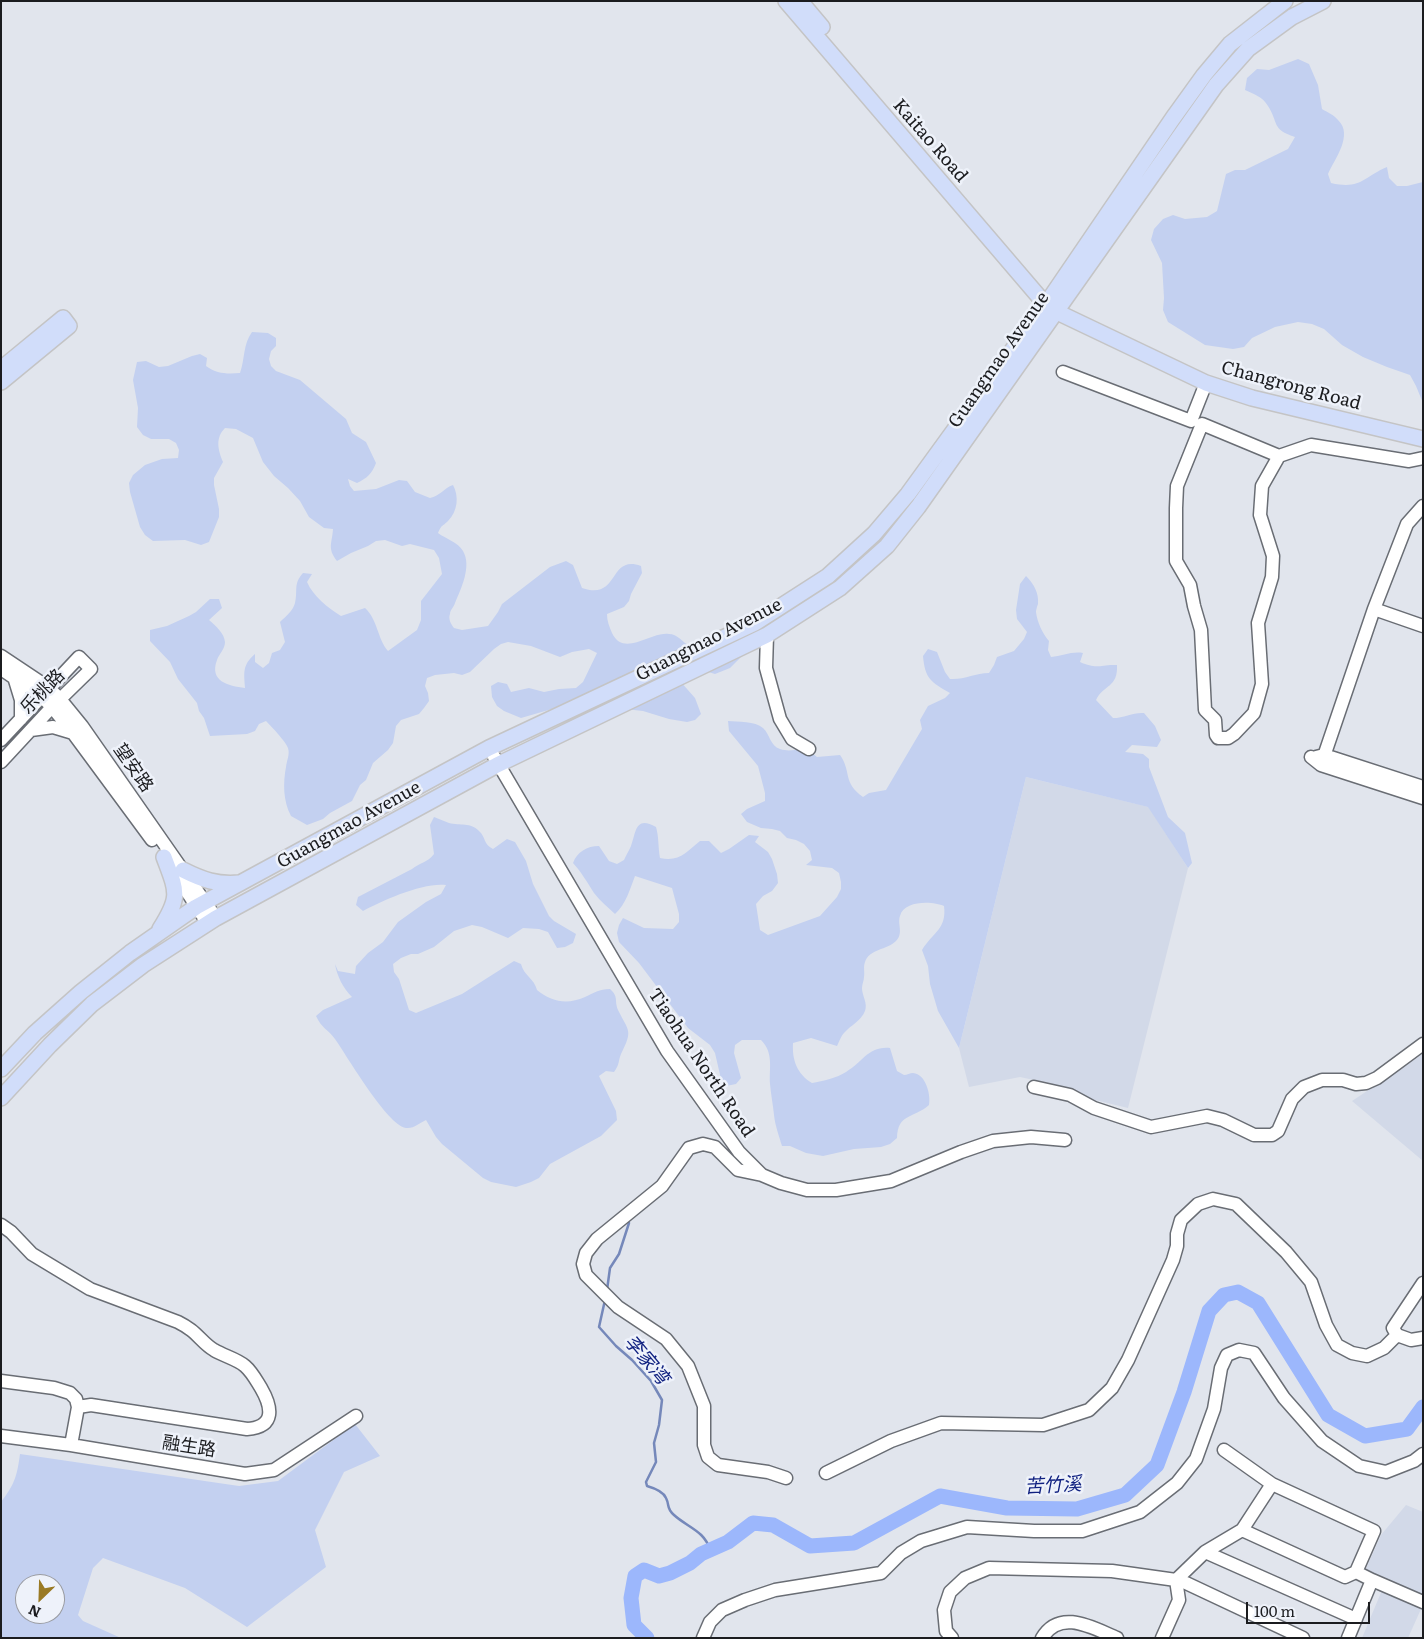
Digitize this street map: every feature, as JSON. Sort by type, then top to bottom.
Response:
[{"type":"main road","name":"Kaitao Road","points":[[786,1],[1054,304]]},
{"type":"main road","name":"Kaitao Road","points":[[800,1],[1054,304]]},
{"type":"main road","name":"Guangmao Avenue","points":[[1,1098],[50,1045],[92,1004],[143,965],[212,921],[498,765],[767,635],[840,588],[887,546],[918,506],[1054,304],[1173,118],[1204,76],[1230,44],[1285,1]]},
{"type":"main road","name":"Guangmao Avenue","points":[[2,1067],[35,1033],[81,992],[130,953],[201,905],[489,748],[755,623],[828,576],[874,534],[908,494],[1054,304],[1216,85],[1248,49],[1292,16],[1323,1]]},
{"type":"main road","name":"Changrong Road","points":[[1054,304],[1206,383],[1252,398],[1423,439]]},
{"type":"main road","name":"Changrong Road","points":[[1054,304],[1209,376],[1253,390],[1423,430]]},
{"type":"main road","points":[[1,369],[66,322],[1,382]]},
{"type":"main road","points":[[157,935],[172,908],[175,898],[175,888],[164,857]]},
{"type":"main road","points":[[183,870],[201,879],[225,884],[241,883]]},
{"type":"street","points":[[1063,372],[1191,421],[1206,383]]},
{"type":"street","points":[[1279,456],[1202,424],[1177,486],[1176,560],[1190,585],[1201,630],[1205,710],[1215,720],[1218,738],[1228,738],[1234,734],[1254,713],[1262,684],[1258,623],[1272,577],[1274,556],[1260,515],[1262,486],[1279,456],[1311,445],[1409,462],[1423,458]]},
{"type":"street","points":[[1322,760],[1374,609],[1407,524],[1423,506]]},
{"type":"street","points":[[1374,609],[1423,626]]},
{"type":"street","points":[[767,635],[766,668],[780,719],[792,739],[809,749]]},
{"type":"street","name":"望安路","points":[[1,656],[45,692],[82,726],[183,870],[201,905]]},
{"type":"street","name":"乐桃路","points":[[1,740],[78,657],[91,669],[56,703],[1,762]]},
{"type":"street","name":"望安路","points":[[1,669],[45,692]]},
{"type":"street","points":[[14,677],[21,700],[21,719]]},
{"type":"street","name":"望安路","points":[[56,703],[73,733],[212,921]]},
{"type":"street","points":[[31,730],[53,727],[73,733]]},
{"type":"street","name":"Tiaohua North Road","points":[[489,748],[667,1051],[739,1152],[762,1175],[781,1183],[807,1190],[836,1190],[891,1181],[960,1152],[993,1141],[1031,1138],[1065,1140]]},
{"type":"street","points":[[1322,760],[1423,787]]},
{"type":"street","points":[[1322,760],[1423,798]]},
{"type":"street","points":[[1034,1087],[1070,1095],[1094,1108],[1151,1126],[1207,1116],[1222,1120],[1254,1135],[1272,1136],[1278,1131],[1292,1099],[1304,1087],[1322,1080],[1343,1080],[1356,1084],[1366,1083],[1377,1078],[1423,1044]]},
{"type":"street","points":[[762,1175],[738,1170],[715,1147],[703,1144],[689,1148],[662,1186],[597,1239],[586,1253],[582,1264],[586,1275],[618,1307],[641,1320],[666,1339],[688,1366],[704,1406],[704,1445],[708,1457],[718,1465],[768,1472],[786,1478]]},
{"type":"street","points":[[826,1473],[891,1442],[941,1422],[1043,1425],[1089,1410],[1112,1388],[1128,1360],[1173,1260],[1181,1220],[1198,1204],[1214,1199],[1236,1204],[1286,1252],[1311,1282],[1326,1325],[1337,1345],[1352,1353],[1367,1356],[1384,1348],[1423,1283]]},
{"type":"street","points":[[1,1225],[11,1232],[32,1254],[90,1289],[178,1322],[191,1330],[213,1349],[244,1365],[254,1375],[270,1408],[269,1416],[265,1423],[257,1428],[247,1429],[91,1405],[78,1407]]},
{"type":"street","points":[[1395,1331],[1411,1340],[1423,1338]]},
{"type":"street","points":[[703,1638],[710,1622],[722,1610],[745,1600],[775,1590],[882,1573],[901,1553],[920,1542],[967,1527],[1034,1531],[1082,1531],[1140,1512],[1178,1483],[1196,1459],[1214,1409],[1221,1368],[1227,1355],[1239,1350],[1254,1353],[1284,1398],[1322,1441],[1359,1466],[1386,1472],[1414,1462],[1423,1454]]},
{"type":"street","points":[[1,1381],[54,1388],[70,1393],[76,1399],[78,1407],[71,1445]]},
{"type":"street","name":"融生路","points":[[1,1436],[71,1445],[245,1474],[274,1470],[356,1416]]},
{"type":"street","points":[[1224,1450],[1272,1484],[1374,1531],[1356,1572],[1345,1576],[1242,1530]]},
{"type":"street","points":[[1176,1580],[1205,1552],[1242,1530],[1272,1484]]},
{"type":"street","points":[[1205,1552],[1356,1619]]},
{"type":"street","points":[[952,1638],[946,1631],[944,1610],[950,1592],[966,1578],[989,1568],[1112,1571],[1186,1582],[1303,1638]]},
{"type":"street","points":[[1356,1572],[1423,1602]]},
{"type":"street","points":[[1162,1638],[1179,1600],[1176,1580]]},
{"type":"street","points":[[1348,1638],[1372,1580]]},
{"type":"street","points":[[1042,1638],[1050,1628],[1064,1622],[1076,1622],[1117,1638]]},
{"type":"shaded area","points":[[1298,59],[1309,64],[1318,85],[1322,109],[1338,120],[1344,133],[1338,155],[1328,174],[1331,183],[1341,185],[1356,184],[1387,167],[1389,178],[1397,186],[1407,186],[1423,182],[1423,403],[1410,375],[1363,357],[1342,345],[1324,329],[1312,324],[1298,322],[1275,327],[1252,338],[1244,347],[1233,349],[1205,345],[1168,322],[1163,310],[1162,263],[1151,240],[1154,229],[1163,219],[1173,215],[1185,219],[1207,217],[1217,211],[1226,174],[1235,170],[1245,170],[1288,149],[1295,137],[1279,128],[1264,100],[1245,90],[1247,78],[1257,69],[1269,70]]},
{"type":"shaded area","points":[[252,332],[268,333],[276,338],[276,346],[271,351],[269,359],[271,366],[276,371],[300,380],[346,419],[352,433],[366,442],[376,463],[371,473],[361,481],[357,483],[348,479],[354,491],[376,489],[399,480],[407,481],[415,492],[430,498],[437,496],[453,485],[457,499],[456,508],[438,533],[458,545],[465,557],[465,577],[449,616],[454,628],[462,630],[488,626],[502,604],[550,567],[566,561],[573,565],[582,588],[594,590],[609,584],[623,566],[631,564],[641,566],[642,573],[629,601],[624,607],[607,614],[610,628],[617,640],[631,644],[662,634],[672,634],[689,646],[741,635],[746,640],[742,656],[730,668],[715,674],[705,671],[680,681],[695,698],[701,714],[695,720],[687,722],[643,711],[607,707],[585,707],[552,709],[521,718],[497,706],[492,697],[491,686],[498,682],[507,684],[511,692],[529,688],[544,692],[576,688],[583,682],[597,653],[589,649],[572,652],[560,657],[531,646],[508,642],[494,649],[470,672],[462,675],[454,673],[435,675],[427,678],[425,686],[429,701],[419,714],[401,720],[396,726],[393,743],[373,763],[366,780],[360,785],[352,801],[323,819],[307,825],[291,816],[284,792],[289,753],[285,742],[266,721],[259,724],[255,731],[247,734],[210,736],[197,703],[178,679],[170,662],[150,641],[150,630],[167,626],[189,616],[210,599],[219,599],[222,608],[209,620],[217,627],[225,642],[217,660],[216,673],[218,678],[227,684],[245,688],[245,670],[251,658],[255,654],[255,662],[263,668],[269,663],[272,653],[280,650],[285,642],[280,622],[294,606],[297,584],[303,573],[312,574],[307,582],[313,592],[341,616],[365,608],[373,618],[384,646],[388,651],[417,630],[421,620],[421,601],[442,574],[439,558],[434,550],[410,544],[402,546],[385,540],[376,541],[337,561],[331,549],[333,529],[324,528],[309,517],[300,501],[274,476],[263,462],[253,438],[236,429],[225,428],[219,440],[219,449],[223,462],[214,478],[214,485],[219,517],[209,542],[201,545],[185,540],[153,541],[145,535],[140,527],[129,483],[133,475],[145,465],[162,459],[178,458],[179,450],[176,443],[169,439],[151,439],[143,435],[137,427],[138,408],[133,380],[137,362],[146,361],[159,367],[168,366],[200,354],[207,358],[206,366],[214,371],[240,373],[247,342]]},
{"type":"shaded area","points":[[1026,576],[1037,592],[1037,616],[1041,628],[1049,641],[1048,650],[1051,657],[1083,653],[1080,662],[1095,666],[1117,665],[1117,672],[1113,682],[1096,700],[1113,718],[1144,713],[1155,726],[1161,740],[1157,747],[1132,745],[1125,752],[1143,754],[1149,759],[1149,767],[1168,817],[1185,833],[1192,863],[1188,868],[1148,807],[1026,777],[959,1048],[938,1011],[930,984],[928,966],[922,950],[938,930],[943,920],[944,906],[933,903],[919,903],[907,907],[899,919],[900,935],[896,941],[870,954],[867,958],[864,964],[862,988],[866,1005],[865,1011],[843,1034],[837,1046],[811,1038],[793,1043],[793,1055],[796,1066],[812,1083],[838,1076],[852,1068],[871,1052],[882,1048],[890,1048],[897,1071],[904,1075],[918,1074],[924,1081],[927,1086],[929,1105],[903,1120],[898,1130],[897,1138],[890,1144],[881,1147],[854,1149],[823,1156],[806,1153],[790,1146],[782,1146],[775,1119],[770,1084],[770,1061],[765,1045],[761,1040],[742,1040],[735,1045],[734,1053],[741,1078],[736,1084],[726,1086],[721,1079],[715,1053],[710,1045],[688,1028],[639,963],[619,942],[617,933],[623,918],[644,928],[673,929],[679,922],[679,914],[672,888],[635,876],[625,901],[615,914],[596,896],[573,863],[583,850],[599,846],[609,861],[617,864],[624,860],[638,827],[644,823],[656,827],[660,858],[667,859],[673,859],[682,855],[700,841],[709,841],[721,853],[749,835],[759,836],[755,842],[768,852],[772,859],[778,883],[772,891],[763,896],[756,904],[760,930],[768,935],[820,916],[837,897],[841,889],[839,873],[832,868],[806,865],[812,860],[810,851],[804,844],[787,838],[780,831],[761,828],[747,822],[741,814],[747,809],[765,801],[765,793],[758,766],[729,731],[728,721],[746,722],[760,726],[772,743],[780,749],[803,750],[817,757],[840,755],[844,761],[852,786],[863,797],[869,793],[886,790],[922,729],[920,720],[928,706],[945,698],[950,693],[934,683],[927,675],[923,656],[928,649],[937,652],[950,679],[989,673],[997,657],[1014,651],[1027,632],[1017,619],[1016,610],[1020,584]]},
{"type":"shaded area","points":[[1026,777],[1149,807],[1188,868],[1128,1108],[1083,1097],[1071,1088],[1020,1077],[969,1087],[959,1048]]},
{"type":"shaded area","points":[[434,817],[449,823],[469,825],[476,828],[493,849],[507,839],[515,842],[526,861],[533,884],[549,916],[576,934],[573,943],[557,948],[548,932],[539,929],[523,928],[508,938],[482,927],[472,925],[454,931],[434,947],[418,954],[411,954],[401,958],[393,964],[394,972],[399,979],[409,1010],[416,1013],[462,994],[514,961],[521,964],[537,990],[554,1000],[572,1001],[600,990],[610,989],[614,994],[618,1010],[628,1031],[627,1040],[616,1069],[614,1072],[606,1071],[599,1076],[616,1111],[617,1120],[601,1136],[550,1164],[539,1178],[516,1187],[491,1182],[483,1178],[442,1144],[426,1120],[409,1128],[398,1124],[378,1103],[335,1039],[316,1016],[323,1010],[352,997],[341,982],[335,964],[338,971],[355,974],[356,966],[368,953],[383,942],[398,922],[441,894],[446,885],[415,889],[392,897],[363,911],[356,905],[358,897],[412,869],[434,854],[430,825]]},
{"type":"shaded area","points":[[1423,1053],[1423,1161],[1352,1101]]},
{"type":"shaded area","points":[[355,1424],[380,1456],[344,1472],[315,1530],[326,1567],[247,1627],[185,1588],[103,1558],[93,1568],[78,1615],[83,1621],[121,1638],[1,1638],[1,1502],[15,1480],[20,1454],[239,1486],[278,1481]]},
{"type":"shaded area","points":[[1406,1505],[1423,1512],[1423,1609],[1421,1609],[1408,1638],[1362,1638],[1385,1583],[1364,1573],[1381,1535]]},
{"type":"waterway","name":"李家湾","points":[[607,1290],[610,1268],[619,1254],[629,1223]]},
{"type":"waterway","name":"苦竹溪","points":[[647,1638],[634,1625],[631,1598],[635,1576],[644,1570],[659,1576],[670,1573],[690,1563],[701,1554],[728,1542],[753,1523],[773,1525],[810,1546],[854,1543],[940,1496],[1007,1508],[1077,1509],[1125,1495],[1157,1465],[1184,1392],[1209,1311],[1224,1295],[1238,1292],[1258,1303],[1328,1415],[1365,1436],[1407,1429],[1423,1407]]},
{"type":"waterway","name":"李家湾","points":[[605,1300],[599,1327],[651,1381],[662,1400],[659,1425],[654,1443],[656,1462],[646,1482],[647,1486],[663,1493],[672,1513],[700,1534],[710,1550]]}]
